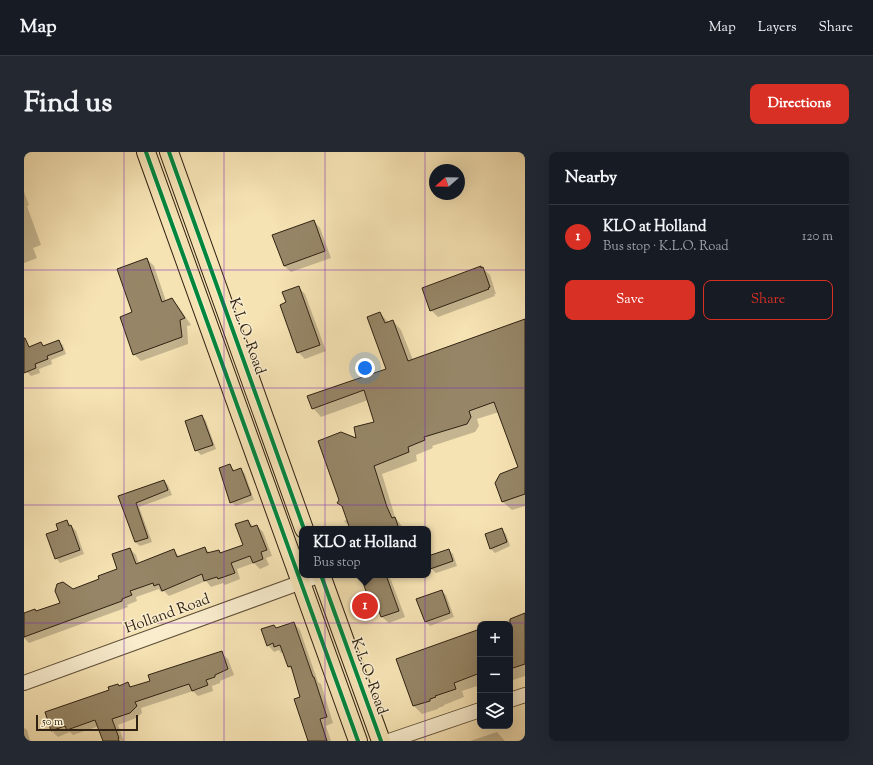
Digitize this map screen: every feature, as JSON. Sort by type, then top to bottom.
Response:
[{"type":"main road","points":[[146,152],[299,577]]},
{"type":"main road","name":"K.L.O. Road","points":[[168,152],[303,526]]},
{"type":"main road","points":[[299,578],[358,741]]},
{"type":"main road","name":"K.L.O. Road","points":[[322,578],[381,741]]},
{"type":"street","name":"Holland Road","points":[[24,684],[314,578]]},
{"type":"street","points":[[513,699],[525,694]]},
{"type":"street","points":[[389,741],[477,711]]},
{"type":"building","points":[[314,220],[325,251],[284,266],[272,235]]},
{"type":"building","points":[[147,258],[162,302],[172,298],[185,318],[180,320],[182,337],[133,355],[120,317],[132,312],[117,269]]},
{"type":"building","points":[[481,266],[481,268],[483,267],[490,287],[488,288],[489,289],[430,311],[422,288]]},
{"type":"building","points":[[299,286],[320,345],[297,353],[280,305],[286,302],[282,292]]},
{"type":"building","points":[[380,312],[385,323],[393,320],[408,361],[525,319],[525,494],[502,502],[495,483],[500,474],[518,467],[494,402],[469,411],[471,417],[467,424],[424,437],[425,440],[408,447],[409,452],[374,466],[387,507],[392,518],[395,517],[398,526],[349,526],[342,506],[337,503],[339,500],[318,441],[341,432],[356,438],[354,427],[374,422],[364,390],[312,409],[307,396],[386,369],[367,317]]},
{"type":"building","points":[[24,338],[29,347],[41,342],[43,346],[59,340],[63,350],[47,356],[48,359],[35,364],[36,368],[24,373]]},
{"type":"building","points":[[202,415],[213,445],[195,451],[185,421]]},
{"type":"building","points":[[230,464],[233,471],[241,468],[251,495],[230,503],[219,468]]},
{"type":"building","points":[[164,480],[168,490],[136,503],[148,538],[135,542],[118,496]]},
{"type":"building","points":[[67,520],[69,526],[71,525],[80,550],[55,559],[46,534],[58,530],[56,524]]},
{"type":"building","points":[[248,520],[251,527],[257,525],[267,550],[261,552],[263,559],[253,563],[250,556],[231,563],[235,573],[218,579],[217,577],[204,581],[202,574],[162,591],[159,584],[154,586],[153,583],[130,591],[132,595],[122,599],[122,601],[24,637],[24,613],[35,609],[36,611],[60,603],[55,591],[57,584],[63,582],[73,589],[99,579],[98,576],[117,569],[112,554],[130,548],[136,564],[174,549],[177,557],[205,547],[207,553],[219,550],[220,553],[243,545],[235,524]]},
{"type":"building","points":[[502,528],[507,542],[490,549],[485,534]]},
{"type":"building","points":[[449,549],[453,561],[431,569],[431,555]]},
{"type":"building","points":[[368,578],[387,578],[399,611],[381,617],[372,593],[367,594],[362,580]]},
{"type":"building","points":[[442,590],[450,613],[425,622],[416,599]]},
{"type":"building","points":[[525,613],[525,664],[513,668],[513,621],[510,621],[510,619]]},
{"type":"building","points":[[294,622],[327,717],[320,719],[327,741],[308,741],[294,699],[300,697],[291,666],[288,667],[280,645],[274,647],[273,643],[267,646],[261,629],[274,625],[276,628]]},
{"type":"building","points":[[477,630],[477,674],[454,683],[456,689],[435,696],[436,697],[430,699],[430,701],[413,706],[396,659]]},
{"type":"building","points":[[222,651],[228,669],[215,675],[215,677],[206,680],[208,685],[192,691],[189,684],[135,702],[137,706],[130,713],[112,719],[119,741],[103,741],[95,720],[67,730],[65,726],[51,731],[45,712],[109,690],[108,687],[118,684],[119,686],[128,682],[130,687],[150,681],[148,675]]},
{"type":"cycle path","points":[[146,152],[299,577]]},
{"type":"cycle path","points":[[169,152],[303,526]]},
{"type":"cycle path","points":[[299,578],[358,741]]},
{"type":"cycle path","points":[[322,578],[381,741]]},
{"type":"place","name":"KLO at Holland","points":[[365,606]]}]
